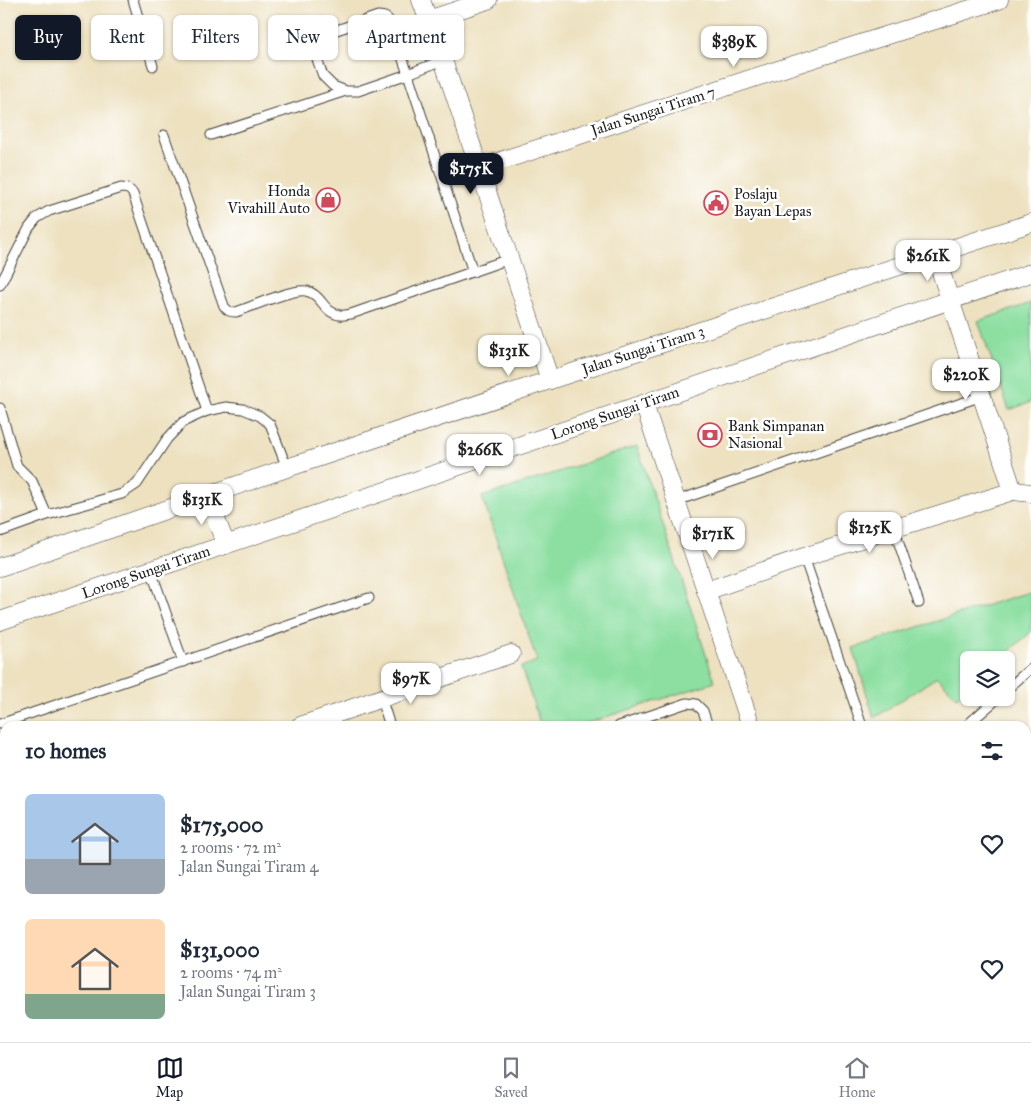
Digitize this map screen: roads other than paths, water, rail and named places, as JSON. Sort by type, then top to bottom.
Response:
[{"type":"street","points":[[421,0],[426,15]]},
{"type":"street","points":[[443,15],[488,0]]},
{"type":"street","name":"Jalan Sungai Tiram 7","points":[[479,168],[796,64],[999,0]]},
{"type":"street","points":[[443,60],[550,380]]},
{"type":"street","name":"Jalan Sungai Tiram 3","points":[[0,567],[550,380],[1031,223]]},
{"type":"street","points":[[935,254],[1013,491]]},
{"type":"street","name":"Lorong Sungai Tiram","points":[[0,621],[1031,272]]},
{"type":"street","points":[[644,404],[748,721]]},
{"type":"street","points":[[706,591],[1013,491],[1031,493]]},
{"type":"street","points":[[207,496],[226,545]]},
{"type":"street","points":[[314,721],[511,654]]},
{"type":"lane","points":[[133,0],[153,66]]},
{"type":"lane","points":[[443,60],[408,74],[358,92],[346,91],[333,86],[323,76],[313,43],[320,36],[378,16],[388,18],[408,74],[473,272]]},
{"type":"lane","points":[[211,136],[346,91]]},
{"type":"lane","points":[[164,135],[224,306],[232,312],[296,290],[307,291],[317,296],[329,311],[340,315],[346,314],[509,259]]},
{"type":"lane","points":[[0,286],[29,228],[37,218],[49,211],[121,188],[130,190],[133,194],[207,411]]},
{"type":"lane","points":[[676,501],[982,396]]},
{"type":"lane","points":[[0,532],[47,515],[122,494],[138,484],[167,439],[183,422],[207,411],[226,407],[242,409],[260,416],[270,424],[287,468]]},
{"type":"lane","points":[[0,408],[17,466],[32,481],[47,515]]},
{"type":"lane","points":[[894,529],[918,604]]},
{"type":"lane","points":[[804,558],[860,721]]},
{"type":"lane","points":[[151,570],[183,662]]},
{"type":"lane","points":[[9,721],[369,598]]},
{"type":"lane","points":[[1015,682],[1031,668]]},
{"type":"lane","points":[[381,698],[388,721]]},
{"type":"lane","points":[[634,721],[687,703],[696,704],[703,711],[706,721]]},
{"type":"lane","points":[[972,721],[989,706]]},
{"type":"place","name":"Honda Vivahill Auto","points":[[328,200]]},
{"type":"place","name":"Poslaju Bayan Lepas","points":[[716,203]]},
{"type":"place","name":"Bank Simpanan Nasional","points":[[710,435]]}]
